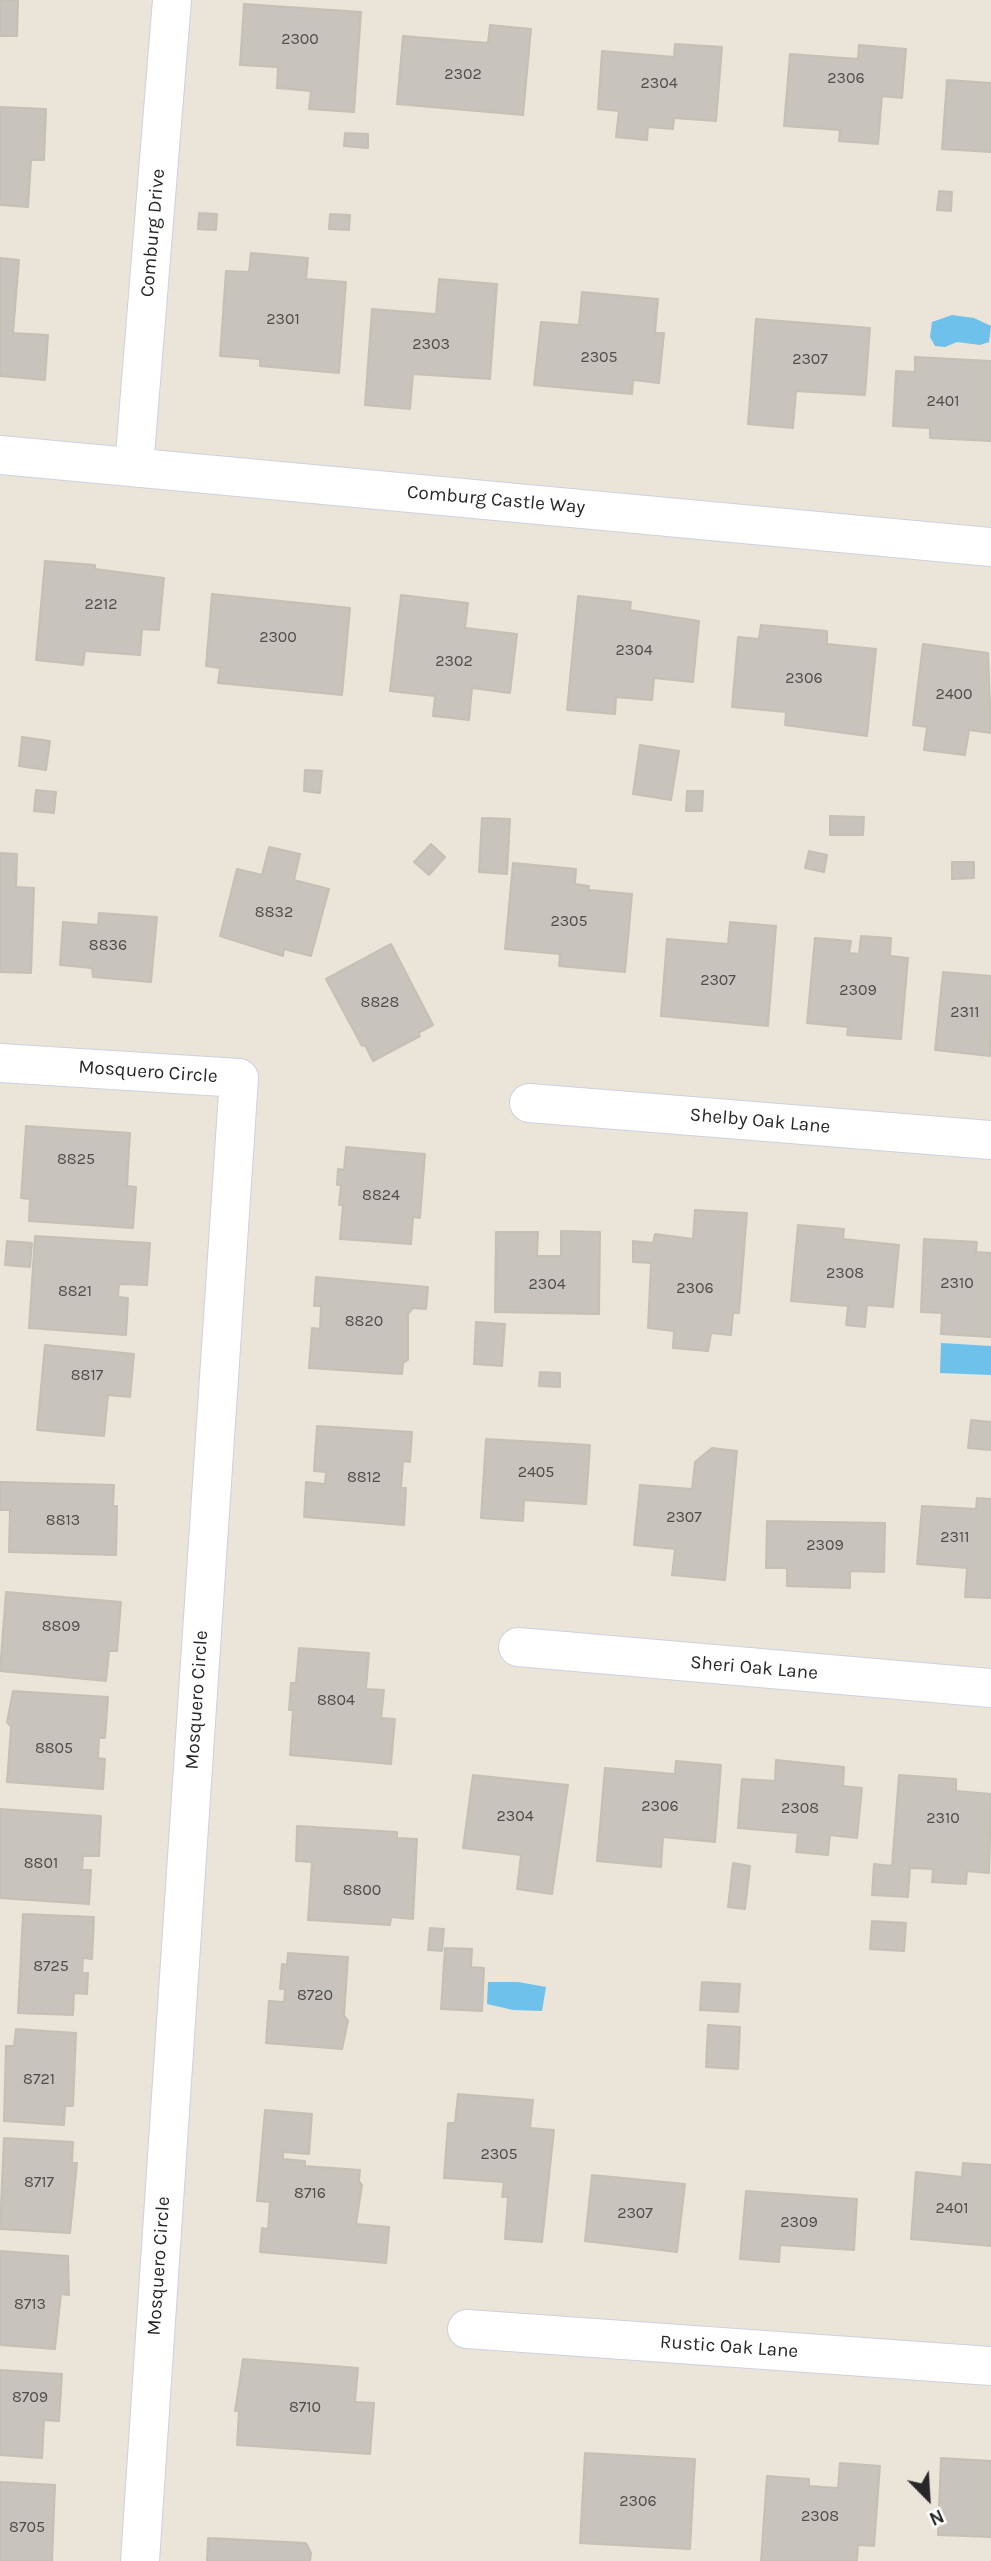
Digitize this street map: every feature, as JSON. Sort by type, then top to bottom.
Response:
[{"type":"street","name":"Comburg Drive","points":[[134,467],[172,0]]},
{"type":"street","name":"Comburg Castle Way","points":[[0,455],[991,547]]},
{"type":"street","name":"Mosquero Circle","points":[[0,1063],[239,1078],[139,2561]]},
{"type":"street","name":"Shelby Oak Lane","points":[[529,1103],[991,1140]]},
{"type":"street","name":"Sheri Oak Lane","points":[[518,1647],[991,1688]]},
{"type":"street","name":"Rustic Oak Lane","points":[[467,2329],[991,2366]]},
{"type":"water","points":[[952,315],[974,318],[991,326],[989,342],[980,345],[957,342],[945,347],[935,346],[930,337],[932,322]]},
{"type":"water","points":[[941,1343],[991,1346],[991,1375],[940,1373]]},
{"type":"water","points":[[488,1982],[518,1982],[546,1987],[542,2011],[513,2010],[487,2004]]},
{"type":"building","points":[[0,0],[18,0],[17,36],[0,36]]},
{"type":"building","points":[[244,4],[361,12],[354,112],[309,109],[311,91],[277,88],[278,67],[240,65]]},
{"type":"building","points":[[490,25],[531,29],[523,115],[397,104],[403,36],[488,43]]},
{"type":"building","points":[[675,44],[722,47],[716,121],[674,118],[673,129],[648,127],[647,140],[616,137],[619,111],[598,109],[602,51],[674,57]]},
{"type":"building","points":[[859,45],[906,49],[902,98],[882,96],[878,144],[839,141],[840,130],[784,126],[790,54],[858,59]]},
{"type":"building","points":[[947,80],[991,83],[991,152],[942,149]]},
{"type":"building","points":[[0,107],[46,109],[44,160],[31,160],[28,207],[0,205]]},
{"type":"building","points":[[345,133],[368,134],[368,148],[344,146]]},
{"type":"building","points":[[939,191],[952,192],[951,211],[937,210]]},
{"type":"building","points":[[199,213],[217,214],[216,230],[198,229]]},
{"type":"building","points":[[330,214],[350,215],[349,230],[329,229]]},
{"type":"building","points":[[251,253],[308,258],[306,279],[346,282],[339,373],[260,366],[260,359],[220,356],[226,271],[249,272]]},
{"type":"building","points":[[0,258],[19,260],[13,333],[48,335],[45,380],[0,376]]},
{"type":"building","points":[[439,279],[497,284],[490,379],[413,374],[410,409],[365,405],[372,309],[436,314]]},
{"type":"building","points":[[582,292],[658,299],[655,333],[664,333],[659,383],[633,380],[632,394],[534,385],[541,322],[579,325]]},
{"type":"building","points":[[756,319],[870,328],[865,395],[796,391],[793,428],[748,424]]},
{"type":"building","points":[[915,357],[991,361],[991,441],[930,438],[930,428],[893,426],[896,371],[915,372]]},
{"type":"building","points":[[45,561],[95,565],[95,569],[164,578],[159,630],[142,629],[140,655],[85,651],[83,665],[36,660]]},
{"type":"building","points":[[212,594],[350,608],[342,695],[218,683],[220,668],[206,666]]},
{"type":"building","points":[[401,595],[468,603],[465,628],[517,634],[510,693],[472,688],[469,720],[433,716],[435,696],[390,691]]},
{"type":"building","points":[[578,596],[631,602],[630,610],[699,621],[693,682],[654,678],[652,700],[616,697],[615,714],[567,710]]},
{"type":"building","points":[[761,625],[827,631],[827,644],[876,649],[867,736],[785,725],[786,712],[732,707],[738,637],[759,639]]},
{"type":"building","points":[[923,644],[988,653],[991,733],[969,730],[965,755],[924,750],[927,727],[913,725]]},
{"type":"building","points":[[22,737],[50,741],[46,770],[19,766]]},
{"type":"building","points":[[640,745],[679,751],[671,800],[633,794]]},
{"type":"building","points":[[305,770],[322,771],[320,793],[304,791]]},
{"type":"building","points":[[36,790],[56,792],[54,813],[34,811]]},
{"type":"building","points":[[687,791],[703,791],[702,811],[686,811]]},
{"type":"building","points":[[830,816],[864,817],[863,835],[830,835]]},
{"type":"building","points":[[482,818],[510,819],[507,874],[479,872]]},
{"type":"building","points":[[431,844],[445,857],[429,875],[414,862]]},
{"type":"building","points":[[269,847],[300,854],[294,880],[329,889],[311,956],[284,949],[283,956],[220,936],[237,869],[262,875]]},
{"type":"building","points":[[809,851],[827,855],[824,872],[805,868]]},
{"type":"building","points":[[0,853],[17,854],[16,887],[34,888],[31,973],[0,972]]},
{"type":"building","points":[[952,862],[974,862],[974,878],[952,879]]},
{"type":"building","points":[[513,863],[576,869],[575,884],[589,886],[589,890],[632,894],[625,972],[559,966],[560,954],[505,949]]},
{"type":"building","points":[[99,913],[157,917],[151,982],[93,977],[92,968],[60,965],[63,922],[98,925]]},
{"type":"building","points":[[730,922],[776,926],[768,1026],[661,1016],[667,939],[728,944]]},
{"type":"building","points":[[861,936],[891,938],[890,956],[908,958],[901,1039],[847,1035],[848,1027],[807,1023],[815,938],[851,941],[849,953],[859,954]]},
{"type":"building","points":[[391,944],[433,1025],[418,1033],[420,1036],[373,1061],[326,979]]},
{"type":"building","points":[[943,972],[991,976],[990,1056],[935,1050]]},
{"type":"building","points":[[26,1126],[130,1133],[127,1186],[136,1187],[133,1228],[29,1221],[30,1199],[21,1198]]},
{"type":"building","points":[[346,1147],[425,1154],[420,1218],[413,1217],[411,1244],[340,1239],[343,1205],[339,1205],[341,1185],[337,1185],[338,1169],[344,1170]]},
{"type":"building","points":[[695,1210],[747,1213],[739,1313],[733,1313],[731,1335],[711,1333],[708,1351],[673,1348],[674,1331],[648,1328],[651,1263],[633,1262],[633,1241],[653,1243],[655,1234],[693,1239]]},
{"type":"building","points":[[798,1225],[844,1229],[843,1239],[899,1245],[893,1307],[867,1305],[865,1327],[846,1325],[848,1306],[791,1301]]},
{"type":"building","points":[[561,1231],[600,1232],[599,1314],[495,1312],[496,1232],[538,1232],[537,1256],[561,1256]]},
{"type":"building","points":[[35,1236],[150,1243],[147,1285],[119,1284],[118,1297],[128,1298],[126,1335],[29,1328]]},
{"type":"building","points":[[924,1239],[977,1242],[976,1252],[991,1253],[991,1337],[941,1334],[942,1313],[921,1312]]},
{"type":"building","points":[[7,1241],[32,1243],[30,1267],[5,1265]]},
{"type":"building","points":[[316,1277],[428,1287],[426,1309],[413,1308],[408,1314],[408,1360],[403,1363],[402,1374],[309,1368],[312,1328],[320,1329],[321,1306],[314,1306]]},
{"type":"building","points":[[476,1322],[505,1324],[502,1366],[474,1364]]},
{"type":"building","points":[[45,1345],[134,1354],[130,1397],[108,1395],[104,1436],[37,1430]]},
{"type":"building","points":[[540,1372],[560,1373],[560,1387],[539,1386]]},
{"type":"building","points":[[971,1420],[991,1422],[991,1450],[968,1448]]},
{"type":"building","points":[[317,1426],[412,1432],[410,1462],[403,1461],[401,1488],[406,1488],[404,1525],[304,1517],[306,1482],[325,1484],[326,1472],[314,1471]]},
{"type":"building","points":[[486,1439],[590,1445],[586,1504],[524,1500],[523,1521],[481,1518]]},
{"type":"building","points":[[712,1448],[737,1451],[725,1580],[672,1575],[675,1549],[634,1545],[640,1485],[692,1489],[695,1462]]},
{"type":"building","points":[[0,1482],[114,1485],[113,1506],[117,1506],[116,1555],[9,1552],[10,1510],[0,1510]]},
{"type":"building","points":[[977,1498],[991,1499],[991,1598],[965,1597],[967,1568],[917,1564],[922,1506],[976,1509]]},
{"type":"building","points":[[767,1521],[885,1523],[884,1572],[850,1571],[850,1588],[787,1586],[787,1568],[766,1568]]},
{"type":"building","points":[[6,1592],[121,1602],[117,1651],[109,1651],[106,1681],[0,1671]]},
{"type":"building","points":[[299,1648],[369,1653],[366,1689],[384,1690],[381,1718],[395,1719],[391,1764],[290,1755],[293,1710],[289,1710],[291,1683],[296,1683]]},
{"type":"building","points":[[13,1691],[108,1697],[105,1738],[99,1738],[98,1758],[105,1759],[103,1789],[7,1782],[11,1727],[7,1722]]},
{"type":"building","points":[[776,1760],[844,1767],[843,1786],[862,1788],[857,1838],[830,1835],[828,1855],[796,1852],[798,1833],[738,1828],[742,1779],[775,1781]]},
{"type":"building","points":[[676,1761],[721,1765],[715,1842],[663,1837],[661,1867],[597,1861],[605,1768],[675,1774]]},
{"type":"building","points":[[473,1775],[568,1785],[552,1894],[517,1889],[521,1855],[463,1848]]},
{"type":"building","points":[[899,1775],[956,1779],[956,1791],[991,1794],[989,1873],[967,1871],[966,1884],[932,1882],[933,1869],[910,1868],[908,1897],[872,1895],[874,1864],[892,1866]]},
{"type":"building","points":[[0,1809],[101,1816],[99,1856],[83,1856],[82,1870],[91,1870],[89,1904],[0,1898]]},
{"type":"building","points":[[297,1826],[397,1832],[397,1838],[417,1839],[413,1919],[391,1917],[390,1925],[308,1920],[312,1862],[296,1861]]},
{"type":"building","points":[[733,1863],[750,1866],[745,1909],[728,1907]]},
{"type":"building","points":[[23,1914],[94,1917],[92,1959],[83,1958],[82,1973],[88,1973],[87,1994],[74,1993],[73,2015],[18,2013]]},
{"type":"building","points":[[872,1921],[906,1923],[904,1951],[870,1949]]},
{"type":"building","points":[[430,1928],[444,1929],[442,1951],[428,1950]]},
{"type":"building","points":[[445,1948],[472,1949],[471,1967],[484,1968],[482,2011],[441,2009]]},
{"type":"building","points":[[288,1953],[348,1957],[344,2015],[348,2021],[342,2049],[266,2043],[269,2001],[284,2002],[285,1989],[280,1989],[282,1964],[287,1965]]},
{"type":"building","points":[[702,1982],[740,1984],[738,2012],[700,2010]]},
{"type":"building","points":[[708,2025],[740,2027],[738,2069],[706,2067]]},
{"type":"building","points":[[16,2029],[76,2033],[73,2106],[65,2106],[64,2125],[4,2121],[6,2046],[14,2046]]},
{"type":"building","points":[[458,2094],[533,2100],[530,2128],[554,2130],[542,2242],[505,2239],[508,2197],[502,2197],[504,2182],[444,2178],[448,2123],[455,2123]]},
{"type":"building","points":[[265,2110],[312,2114],[309,2154],[283,2152],[283,2159],[305,2161],[305,2166],[360,2170],[359,2181],[362,2185],[356,2224],[389,2227],[386,2263],[260,2252],[262,2228],[268,2229],[270,2202],[257,2201]]},
{"type":"building","points":[[4,2138],[73,2142],[72,2163],[77,2163],[70,2233],[0,2229]]},
{"type":"building","points":[[963,2163],[991,2165],[991,2246],[911,2239],[916,2172],[962,2177]]},
{"type":"building","points":[[592,2175],[685,2184],[677,2252],[585,2241]]},
{"type":"building","points":[[746,2191],[857,2199],[854,2250],[780,2245],[779,2262],[740,2259]]},
{"type":"building","points":[[0,2251],[68,2256],[69,2295],[61,2294],[55,2349],[0,2345]]},
{"type":"building","points":[[243,2359],[358,2368],[355,2402],[374,2403],[370,2454],[237,2445],[239,2411],[235,2411]]},
{"type":"building","points":[[0,2370],[62,2374],[59,2421],[44,2420],[42,2458],[0,2455]]},
{"type":"building","points":[[585,2453],[695,2459],[690,2549],[580,2543]]},
{"type":"building","points":[[941,2458],[991,2461],[991,2537],[938,2535]]},
{"type":"building","points":[[840,2463],[880,2466],[874,2546],[858,2545],[857,2561],[761,2561],[767,2476],[809,2479],[809,2486],[838,2488]]},
{"type":"building","points":[[0,2482],[55,2485],[52,2561],[0,2561]]},
{"type":"building","points":[[208,2538],[306,2543],[311,2553],[310,2561],[207,2561]]}]
